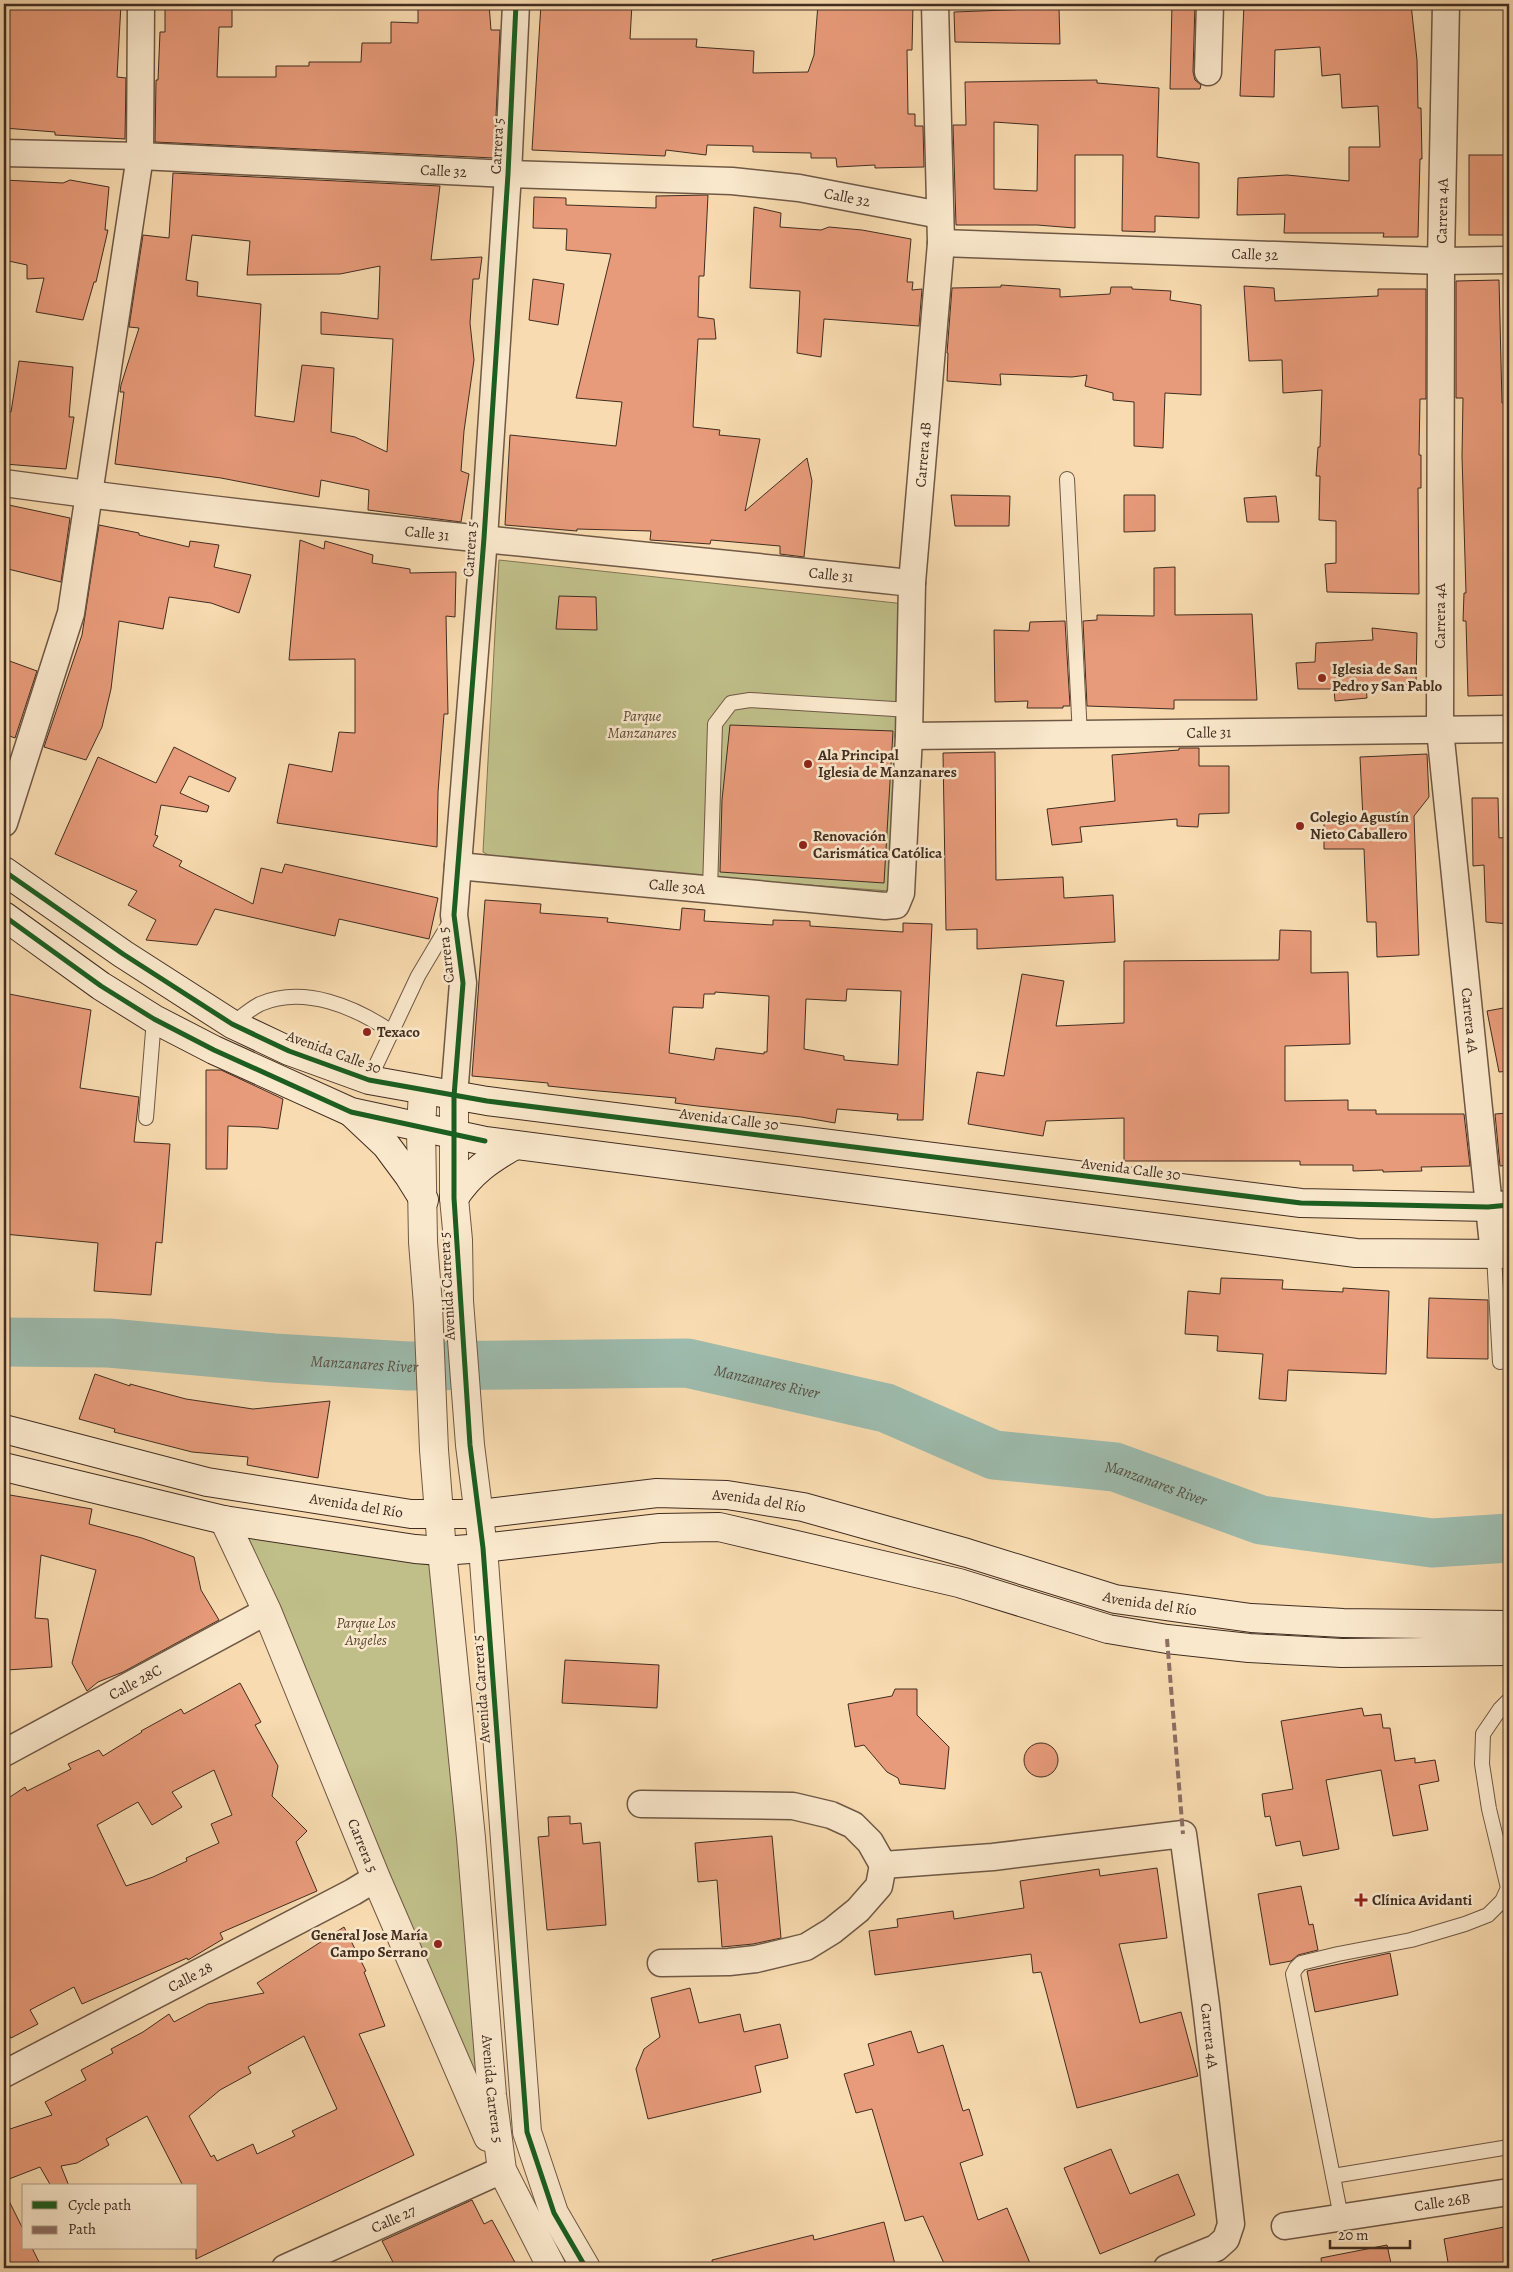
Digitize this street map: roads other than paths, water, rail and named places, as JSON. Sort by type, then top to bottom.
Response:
[{"type":"main road","name":"Avenida Calle 30","points":[[4,871],[123,954],[232,1024],[289,1051],[369,1080],[454,1096],[1301,1203],[1499,1206]]},
{"type":"main road","points":[[4,916],[101,986],[154,1019],[214,1050],[351,1112],[421,1128],[515,1144],[1356,1253],[1502,1255]]},
{"type":"main road","name":"Avenida Carrera 5","points":[[423,1091],[421,1128],[424,1200],[423,1242],[428,1305],[434,1450],[442,1550],[471,1838],[492,2095],[502,2170],[552,2268]]},
{"type":"main road","name":"Avenida Carrera 5","points":[[454,1096],[454,1198],[458,1240],[459,1301],[470,1445],[483,1548],[527,2132],[554,2213],[586,2268]]},
{"type":"main road","points":[[351,1112],[386,1145],[424,1200]]},
{"type":"main road","points":[[454,1198],[467,1179],[490,1159],[515,1144]]},
{"type":"main road","name":"Avenida del Río","points":[[4,1429],[208,1482],[411,1514],[480,1514],[657,1493],[727,1495],[803,1507],[967,1554],[1115,1600],[1251,1618],[1343,1623],[1509,1625]]},
{"type":"main road","name":"Avenida del Río","points":[[4,1467],[224,1520],[415,1548],[442,1550],[483,1548],[660,1528],[719,1527],[959,1583],[1108,1629],[1167,1639],[1249,1648],[1342,1653],[1509,1651]]},
{"type":"main road","name":"Carrera 5","points":[[224,1520],[266,1611],[376,1878],[502,2170]]},
{"type":"street","points":[[4,823],[71,613],[140,156],[141,4]]},
{"type":"street","name":"Carrera 5","points":[[454,1096],[463,983],[454,914],[484,538],[508,174],[516,4]]},
{"type":"street","name":"Carrera 4B","points":[[896,905],[901,893],[909,736],[912,583],[941,243],[935,4]]},
{"type":"street","points":[[1208,72],[1210,4]]},
{"type":"street","name":"Carrera 4A","points":[[1446,4],[1440,261],[1440,730],[1499,1206],[1502,1255]]},
{"type":"street","name":"Calle 32","points":[[4,154],[140,156],[508,174],[732,181],[808,189],[940,215]]},
{"type":"street","name":"Calle 32","points":[[941,243],[1440,261],[1509,260]]},
{"type":"street","name":"Calle 31","points":[[4,483],[484,538],[912,583]]},
{"type":"street","name":"Calle 31","points":[[909,736],[1080,736],[1509,729]]},
{"type":"street","name":"Calle 30A","points":[[458,866],[884,906],[896,905]]},
{"type":"street","name":"Calle 28C","points":[[4,1753],[266,1611]]},
{"type":"street","points":[[641,1804],[793,1806],[831,1814],[853,1825],[870,1842],[883,1866],[879,1886],[858,1910],[832,1931],[806,1946],[756,1959],[728,1962],[661,1962]]},
{"type":"street","name":"Carrera 4A","points":[[883,1866],[993,1857],[1183,1834],[1206,2005],[1231,2224],[1226,2239],[1216,2248],[1167,2268]]},
{"type":"street","name":"Calle 28","points":[[4,2074],[353,1892],[376,1878]]},
{"type":"street","name":"Calle 27","points":[[285,2268],[502,2170]]},
{"type":"street","name":"Calle 26B","points":[[1286,2226],[1509,2192]]},
{"type":"lane","points":[[1067,479],[1080,736]]},
{"type":"lane","points":[[710,890],[715,724],[731,703],[750,700],[910,710]]},
{"type":"lane","points":[[369,1080],[418,976],[454,914]]},
{"type":"lane","points":[[232,1024],[260,1004],[289,997],[318,998],[372,1018],[392,1033]]},
{"type":"lane","points":[[146,1118],[154,1019]]},
{"type":"lane","points":[[1500,1362],[1502,1255]]},
{"type":"lane","points":[[1341,2217],[1293,1974],[1302,1963],[1410,1940],[1465,1924],[1488,1914],[1502,1901],[1508,1888],[1489,1809],[1482,1764],[1483,1734],[1500,1708],[1509,1700]]},
{"type":"lane","points":[[1333,2176],[1509,2147]]},
{"type":"waterway","name":"Manzanares River","points":[[4,1342],[109,1343],[274,1358],[408,1366],[687,1363],[886,1408],[994,1455],[1115,1467],[1261,1520],[1432,1543],[1509,1538]]},
{"type":"place","name":"Iglesia de San Pedro y San Pablo","points":[[1322,678]]},
{"type":"place","name":"Ala Principal Iglesia de Manzanares","points":[[808,764]]},
{"type":"place","name":"Colegio Agustín Nieto Caballero","points":[[1300,826]]},
{"type":"place","name":"Renovación Carismática Católica","points":[[803,845]]},
{"type":"place","name":"Texaco","points":[[367,1032]]},
{"type":"place","name":"Clínica Avidanti","points":[[1361,1900]]},
{"type":"place","name":"General Jose María Campo Serrano","points":[[438,1944]]},
{"type":"park label","name":"Parque Manzanares","points":[[642,724]]},
{"type":"park label","name":"Parque Los Angeles","points":[[366,1632]]}]
